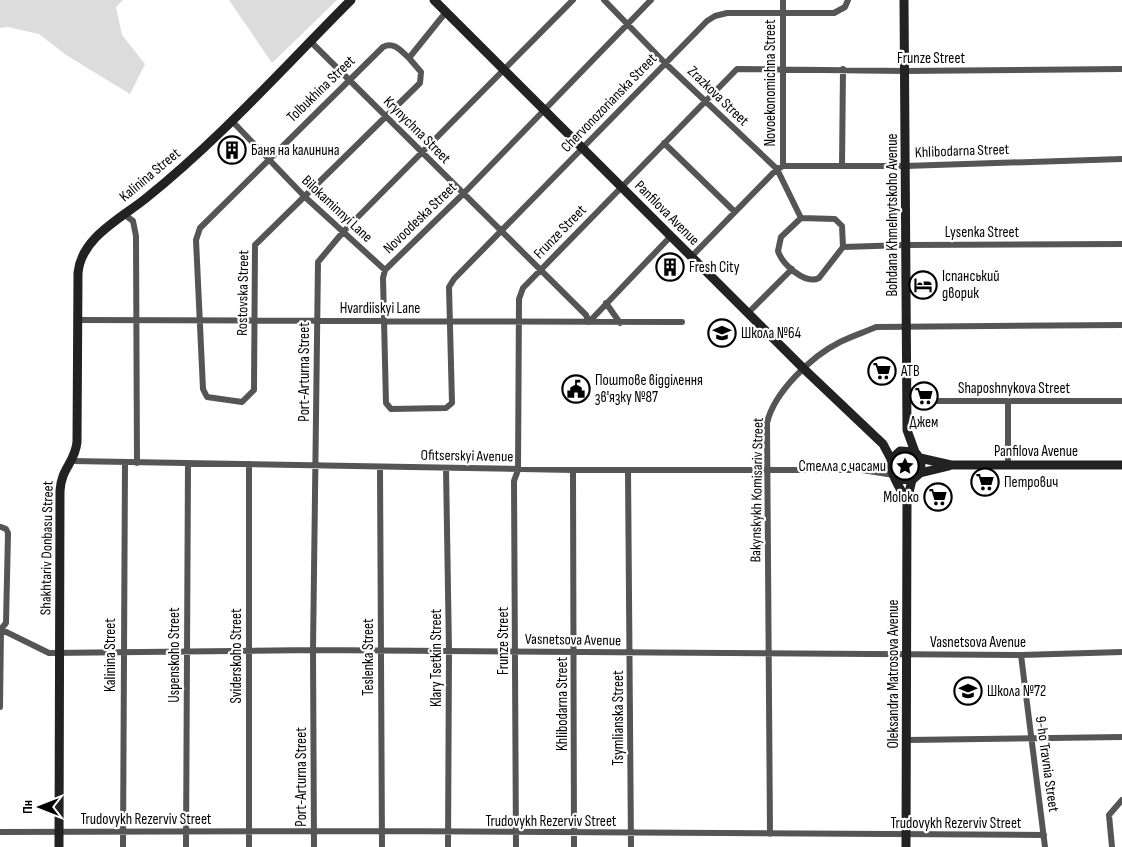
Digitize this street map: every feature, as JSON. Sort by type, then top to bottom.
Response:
[{"type":"main road","name":"Kalinina Street","points":[[125,214],[168,180],[232,121],[351,0]]},
{"type":"main road","name":"Panfilova Avenue","points":[[434,0],[581,149],[622,187],[804,369],[883,444],[900,451]]},
{"type":"main road","name":"Bohdana Khmelnytskoho Avenue","points":[[904,0],[907,430]]},
{"type":"main road","name":"Shakhtariv Donbasu Street","points":[[58,847],[61,481],[63,472],[72,461],[77,442],[78,273],[80,260],[93,240],[125,214]]},
{"type":"main road","points":[[907,430],[900,451],[891,461],[895,477],[907,501]]},
{"type":"main road","points":[[907,430],[922,466],[920,474],[912,480],[907,501]]},
{"type":"main road","name":"Panfilova Avenue","points":[[883,444],[891,461]]},
{"type":"main road","points":[[900,451],[917,455]]},
{"type":"main road","name":"Panfilova Avenue","points":[[917,455],[951,465]]},
{"type":"main road","name":"Panfilova Avenue","points":[[920,474],[951,465],[1122,465]]},
{"type":"main road","points":[[895,477],[912,480]]},
{"type":"main road","name":"Oleksandra Matrosova Avenue","points":[[906,847],[907,501]]},
{"type":"street","name":"Port-Arturna Street","points":[[314,847],[313,650],[317,465],[316,321],[318,262],[343,232],[573,0]]},
{"type":"street","name":"Zrazkova Street","points":[[604,0],[665,63],[780,168],[801,218]]},
{"type":"street","name":"Novoodeska Street","points":[[450,320],[452,403],[446,408],[391,409],[386,403],[383,278],[386,270],[463,194],[650,0]]},
{"type":"street","name":"Novoekonomichna Street","points":[[780,168],[783,0]]},
{"type":"street","name":"Chervonozorianska Street","points":[[450,320],[449,287],[500,231],[665,63],[715,16],[834,13],[844,7],[848,0]]},
{"type":"street","points":[[409,58],[446,12]]},
{"type":"street","name":"Krynychna Street","points":[[310,41],[586,315],[589,322]]},
{"type":"street","name":"Tolbukhina Street","points":[[226,401],[207,397],[203,389],[198,321],[196,240],[198,232],[348,79],[386,45],[395,46],[409,58]]},
{"type":"street","name":"Rostovska Street","points":[[226,401],[242,402],[254,390],[256,321],[255,245],[384,116],[420,83],[421,72],[409,58]]},
{"type":"street","points":[[842,166],[843,68]]},
{"type":"street","name":"Frunze Street","points":[[516,847],[514,481],[518,470],[518,321],[521,291],[738,69],[843,68],[904,71],[1122,69]]},
{"type":"street","name":"Bilokaminnyi Lane","points":[[232,121],[267,160],[305,197],[386,270]]},
{"type":"street","points":[[664,143],[735,212]]},
{"type":"street","name":"Khlibodarna Street","points":[[780,168],[1122,159]]},
{"type":"street","points":[[691,257],[780,168]]},
{"type":"street","name":"Kalinina Street","points":[[125,214],[130,217],[135,226],[137,463]]},
{"type":"street","points":[[801,218],[837,220],[842,226],[843,248],[816,279],[806,279],[792,269],[779,255],[778,244],[781,237],[801,218]]},
{"type":"street","points":[[589,322],[671,236]]},
{"type":"street","name":"Lysenka Street","points":[[843,248],[906,245],[1122,244]]},
{"type":"street","points":[[748,313],[792,269]]},
{"type":"street","points":[[606,303],[620,323]]},
{"type":"street","name":"Hvardiiskyi Lane","points":[[79,320],[682,322]]},
{"type":"street","name":"Bakynskykh Komisariv Street","points":[[770,834],[767,423],[770,412],[780,393],[804,369],[839,342],[876,327],[1122,325]]},
{"type":"street","name":"Shaposhnykova Street","points":[[907,401],[1122,401]]},
{"type":"street","points":[[1008,401],[1008,465]]},
{"type":"street","name":"Ofitserskyi Avenue","points":[[72,461],[518,470],[862,470]]},
{"type":"street","points":[[862,470],[891,461]]},
{"type":"street","name":"Kalinina Street","points":[[122,847],[124,462]]},
{"type":"street","name":"Uspenskoho Street","points":[[186,847],[188,463]]},
{"type":"street","name":"Sviderskoho Street","points":[[249,464],[249,847]]},
{"type":"street","name":"Teslenka Street","points":[[380,467],[382,847]]},
{"type":"street","name":"Klary Tsetkin Street","points":[[446,468],[449,651],[448,847]]},
{"type":"street","name":"Khlibodarna Street","points":[[572,470],[574,847]]},
{"type":"street","name":"Tsymlianska Street","points":[[628,470],[631,653],[631,847]]},
{"type":"street","points":[[862,470],[895,477]]},
{"type":"street","points":[[0,707],[0,629],[6,623],[8,533],[6,529],[1,527]]},
{"type":"street","name":"Vasnetsova Avenue","points":[[0,629],[50,653],[313,650],[380,652],[516,651],[1020,655],[1122,652]]},
{"type":"street","name":"9-ho Travnia Street","points":[[1020,655],[1045,847]]},
{"type":"street","points":[[906,740],[1122,737]]},
{"type":"street","points":[[1112,847],[1108,815],[1122,800]]},
{"type":"street","name":"Trudovykh Rezerviv Street","points":[[0,832],[382,831],[574,834],[1044,835]]},
{"type":"shaded area","points":[[0,0],[123,0],[116,7],[122,35],[145,64],[130,94],[66,55],[39,34],[8,27],[0,28]]},
{"type":"shaded area","points":[[229,0],[337,0],[272,63]]},
{"type":"shaded area","points":[[906,455],[914,458],[917,466],[914,474],[906,477],[898,474],[895,466],[898,458]]},
{"type":"place","name":"Баня на калинина","points":[[232,150]]},
{"type":"place","name":"Fresh City","points":[[670,267]]},
{"type":"place","name":"Іспанський дворик","points":[[923,285]]},
{"type":"place","name":"Школа №64","points":[[722,333]]},
{"type":"place","name":"ATB","points":[[882,371]]},
{"type":"place","name":"Поштове відділення зв'язку №87","points":[[576,389]]},
{"type":"place","name":"Джем","points":[[924,396]]},
{"type":"place","name":"Стелла с часами","points":[[905,466]]},
{"type":"place","name":"Петрович","points":[[985,482]]},
{"type":"place","name":"Moloko","points":[[938,497]]},
{"type":"place","name":"Школа №72","points":[[968,691]]}]
